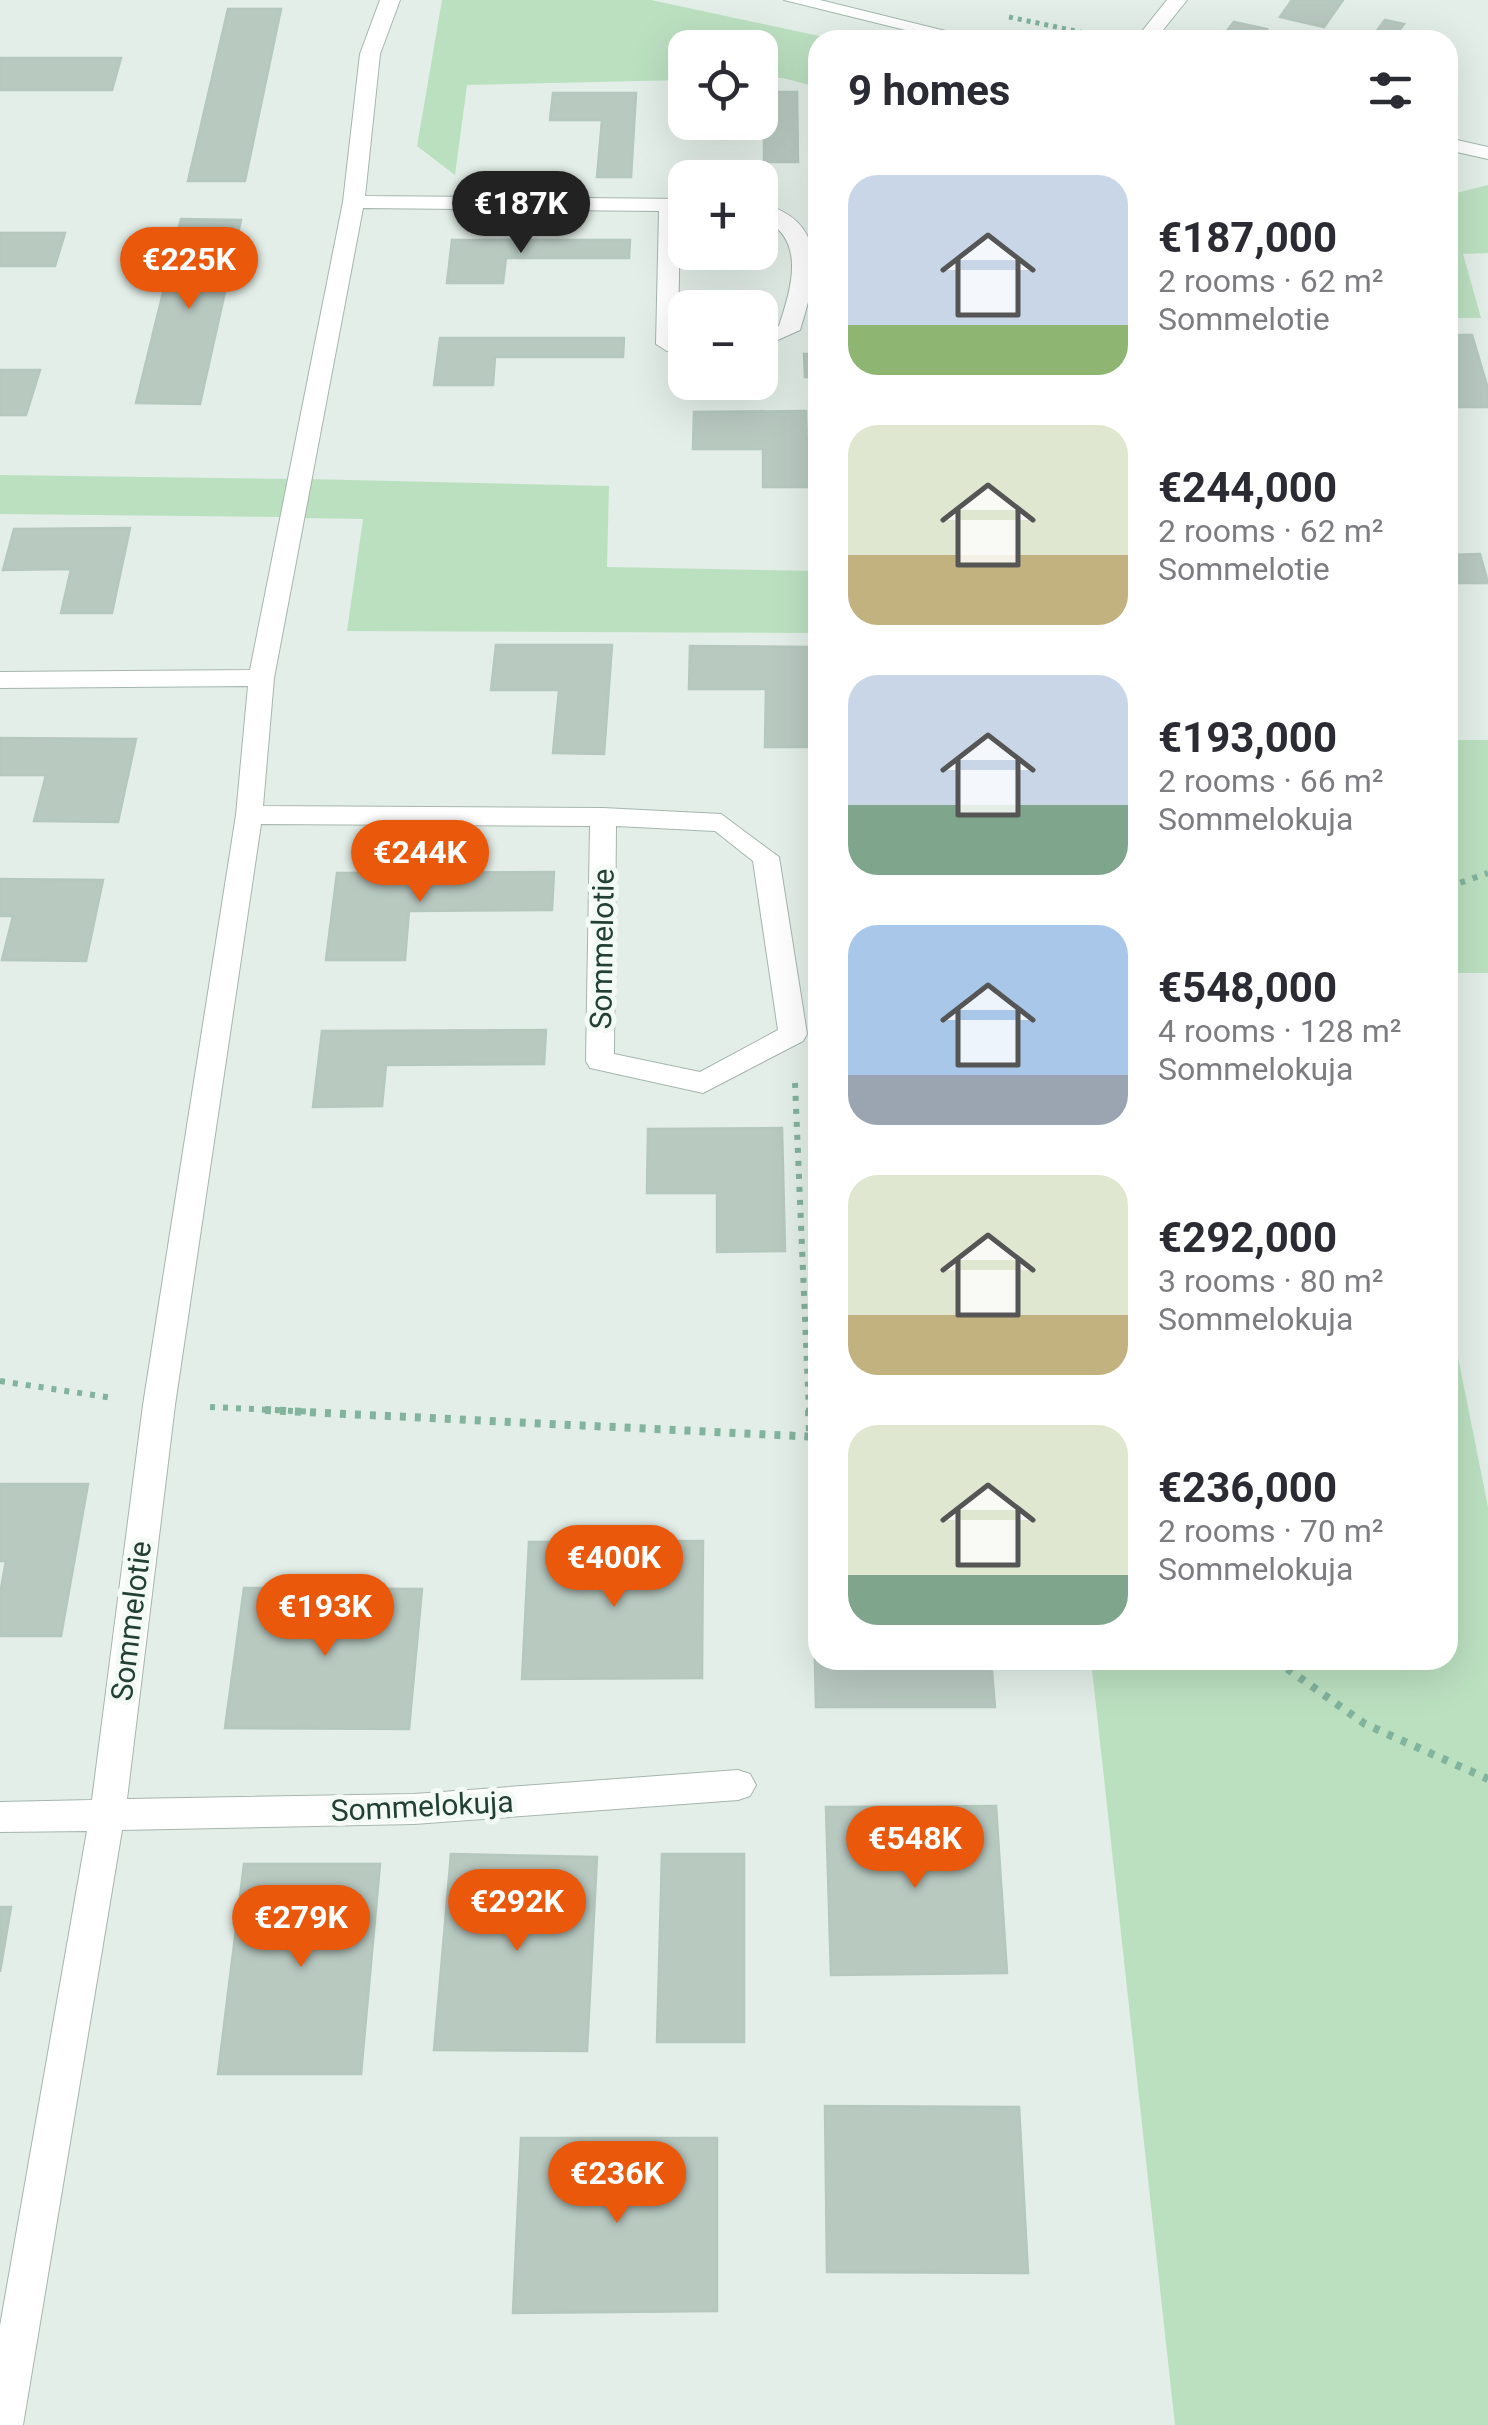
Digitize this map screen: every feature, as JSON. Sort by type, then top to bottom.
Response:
[{"type":"street","name":"Sommelotie","points":[[4,2425],[107,1817],[159,1405],[249,815],[261,678],[354,202],[370,54],[390,0]]},
{"type":"street","points":[[794,0],[928,30]]},
{"type":"street","points":[[1153,30],[1177,0]]},
{"type":"street","points":[[1458,146],[1488,152]]},
{"type":"street","points":[[354,202],[668,205]]},
{"type":"street","points":[[778,214],[802,243],[805,279],[788,330],[778,334]]},
{"type":"street","points":[[0,680],[261,678]]},
{"type":"street","points":[[249,815],[603,817],[722,823],[766,857],[793,1034]]},
{"type":"street","name":"Sommelotie","points":[[603,817],[600,1061],[703,1082],[793,1034]]},
{"type":"street","name":"Sommelokuja","points":[[0,1817],[414,1809],[738,1785]]},
{"type":"path","points":[[1004,16],[1070,30]]},
{"type":"path","points":[[1458,884],[1488,873]]},
{"type":"path","points":[[793,1034],[808,1307]]},
{"type":"path","points":[[0,1381],[159,1405],[808,1434]]},
{"type":"path","points":[[1288,1670],[1365,1724],[1488,1779]]},
{"type":"green space","points":[[442,0],[651,0],[808,34],[808,85],[778,78],[778,30],[668,30],[668,80],[467,85],[455,175],[417,146]]},
{"type":"green space","points":[[1488,185],[1488,253],[1463,254],[1481,318],[1458,318],[1458,192]]},
{"type":"green space","points":[[0,475],[292,479],[284,517],[0,514]]},
{"type":"green space","points":[[307,479],[609,486],[607,567],[808,571],[808,633],[347,631],[363,519],[299,518]]},
{"type":"green space","points":[[1458,740],[1488,740],[1488,973],[1458,973]]},
{"type":"green space","points":[[1458,1357],[1488,1507],[1488,2425],[1175,2425],[1092,1670],[1458,1670]]},
{"type":"building","points":[[1292,0],[1343,0],[1324,27],[1280,17]]},
{"type":"building","points":[[228,9],[281,9],[245,181],[188,181]]},
{"type":"building","points":[[1385,20],[1404,24],[1400,30],[1378,30]]},
{"type":"building","points":[[1234,22],[1267,29],[1266,30],[1228,30]]},
{"type":"building","points":[[0,58],[121,58],[112,90],[0,90]]},
{"type":"building","points":[[778,92],[797,92],[798,162],[764,160],[764,140],[778,140]]},
{"type":"building","points":[[553,93],[636,93],[631,177],[597,177],[602,120],[550,120]]},
{"type":"building","points":[[181,219],[241,220],[200,404],[136,403]]},
{"type":"building","points":[[0,233],[65,233],[55,266],[0,266]]},
{"type":"building","points":[[452,240],[630,240],[629,258],[506,258],[503,283],[447,283]]},
{"type":"building","points":[[1458,335],[1472,335],[1488,389],[1488,407],[1458,407]]},
{"type":"building","points":[[440,338],[624,338],[623,357],[495,357],[493,385],[434,385]]},
{"type":"building","points":[[804,354],[808,354],[808,377]]},
{"type":"building","points":[[0,370],[40,370],[26,415],[0,415]]},
{"type":"building","points":[[806,411],[808,487],[763,487],[763,449],[693,449],[694,412]]},
{"type":"building","points":[[130,528],[112,613],[61,613],[71,569],[3,570],[14,529]]},
{"type":"building","points":[[1480,554],[1488,583],[1458,583],[1458,555]]},
{"type":"building","points":[[496,645],[612,645],[604,754],[553,753],[559,690],[491,690]]},
{"type":"building","points":[[690,646],[808,647],[808,747],[765,747],[766,689],[689,689]]},
{"type":"building","points":[[0,738],[136,739],[118,822],[34,821],[46,775],[0,775]]},
{"type":"building","points":[[554,872],[552,910],[409,911],[405,960],[326,960],[337,873]]},
{"type":"building","points":[[0,879],[103,880],[86,961],[2,960],[13,916],[0,916]]},
{"type":"building","points":[[546,1030],[544,1064],[386,1065],[382,1106],[313,1107],[322,1031]]},
{"type":"building","points":[[782,1128],[785,1251],[717,1252],[717,1193],[647,1193],[648,1129]]},
{"type":"building","points":[[0,1484],[88,1484],[61,1636],[0,1636],[0,1594],[6,1561],[0,1561]]},
{"type":"building","points":[[703,1541],[702,1678],[522,1679],[529,1542]]},
{"type":"building","points":[[244,1588],[422,1589],[409,1729],[225,1728]]},
{"type":"building","points":[[815,1670],[992,1670],[995,1707],[816,1707]]},
{"type":"building","points":[[996,1806],[1007,1973],[831,1975],[826,1807]]},
{"type":"building","points":[[451,1854],[597,1857],[587,2051],[434,2050]]},
{"type":"building","points":[[662,1854],[744,1854],[744,2042],[657,2042]]},
{"type":"building","points":[[244,1864],[380,1864],[361,2074],[218,2074]]},
{"type":"building","points":[[0,1907],[11,1907],[0,1972]]},
{"type":"building","points":[[825,2106],[1019,2107],[1028,2273],[827,2272]]},
{"type":"building","points":[[521,2138],[717,2138],[717,2311],[513,2313]]}]
